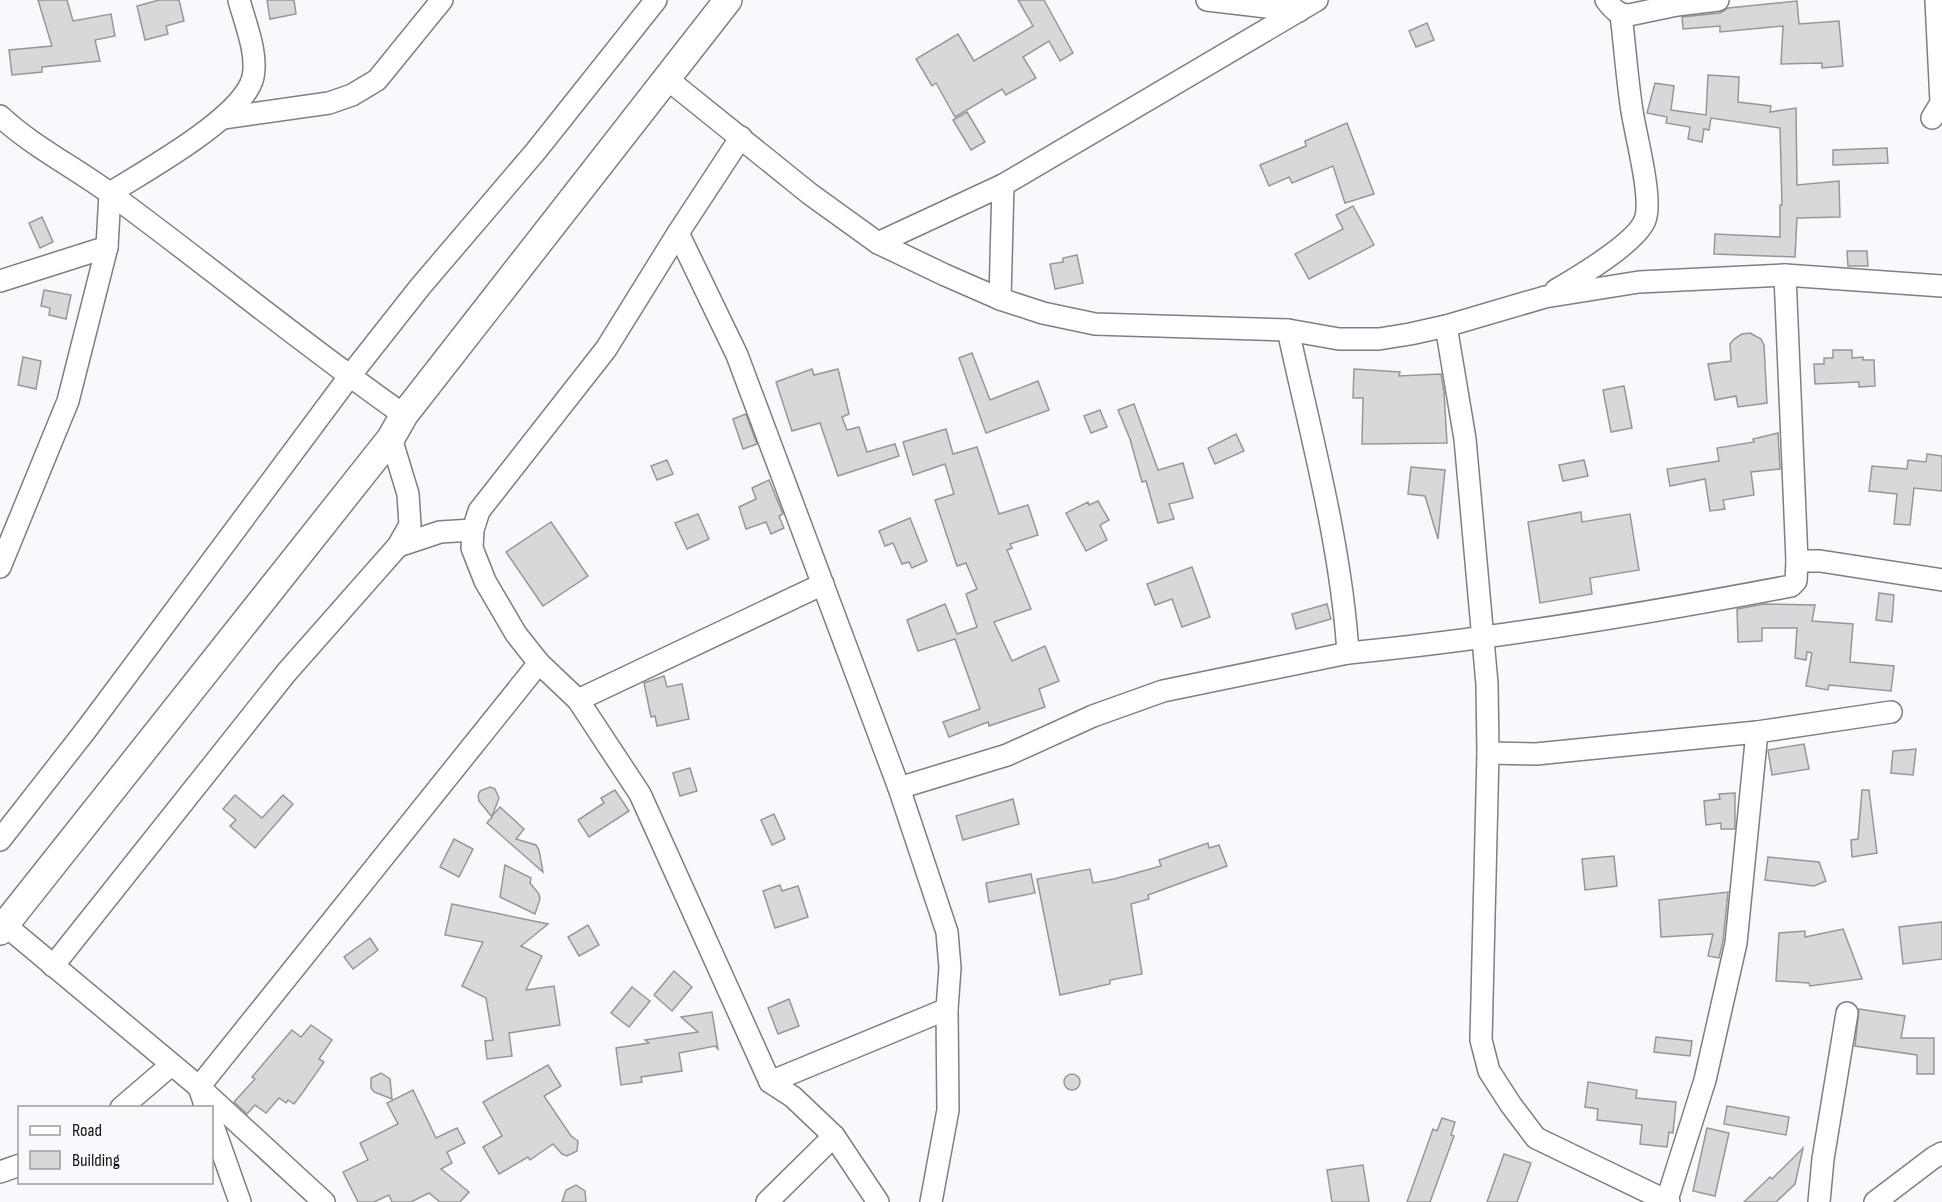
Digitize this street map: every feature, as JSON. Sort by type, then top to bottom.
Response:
[{"type":"main road","points":[[2,928],[728,0]]},
{"type":"street","points":[[110,193],[223,118],[243,95],[252,78],[253,58],[239,0]]},
{"type":"street","points":[[223,118],[329,103],[352,95],[377,80],[442,0]]},
{"type":"street","points":[[0,840],[86,730],[349,377],[420,286],[536,151],[656,0]]},
{"type":"street","points":[[1208,0],[1299,11]]},
{"type":"street","points":[[878,243],[1003,185],[1317,0]]},
{"type":"street","points":[[1614,7],[1629,15],[1677,4],[1718,0]]},
{"type":"street","points":[[1932,118],[1941,103],[1936,0]]},
{"type":"street","points":[[1545,297],[1587,272],[1634,238],[1645,221],[1649,203],[1614,7]]},
{"type":"street","points":[[666,78],[810,194],[878,243],[1000,299],[1043,313],[1095,324],[1288,330],[1339,339],[1379,339],[1446,326],[1545,297],[1639,282],[1785,275],[1942,286]]},
{"type":"street","points":[[2,120],[110,193],[349,377],[397,426],[408,494],[410,525],[398,546],[286,673],[53,966]]},
{"type":"street","points":[[741,137],[606,349],[479,511],[473,530],[472,548],[485,581],[516,634],[539,663],[578,700],[640,794],[770,1082],[793,1097],[834,1136],[878,1202]]},
{"type":"street","points":[[1000,299],[1003,185]]},
{"type":"street","points":[[0,567],[68,401],[107,247],[110,193]]},
{"type":"street","points":[[678,233],[737,355],[899,788],[947,932],[950,968],[947,1009],[948,1110],[931,1202]]},
{"type":"street","points":[[0,281],[107,247]]},
{"type":"street","points":[[899,788],[1007,756],[1093,716],[1163,691],[1348,652],[1484,636],[1665,609],[1791,586],[1796,581],[1797,561],[1785,275]]},
{"type":"street","points":[[1446,326],[1465,439],[1487,684],[1488,753],[1481,1040],[1490,1071],[1511,1106],[1536,1138],[1668,1201],[1705,1080],[1736,943],[1757,732]]},
{"type":"street","points":[[1288,330],[1328,513],[1346,621],[1348,652]]},
{"type":"street","points":[[398,546],[440,532],[473,530]]},
{"type":"street","points":[[1797,561],[1820,561],[1942,580]]},
{"type":"street","points":[[578,700],[823,584]]},
{"type":"street","points":[[199,1087],[539,663]]},
{"type":"street","points":[[1488,753],[1536,754],[1757,732],[1891,712]]},
{"type":"street","points":[[2,928],[53,966],[199,1087],[324,1202]]},
{"type":"street","points":[[770,1082],[947,1009]]},
{"type":"street","points":[[1819,1202],[1822,1159],[1847,1013]]},
{"type":"street","points":[[122,1106],[171,1065]]},
{"type":"street","points":[[199,1087],[206,1106]]},
{"type":"street","points":[[213,1126],[240,1202]]},
{"type":"street","points":[[767,1202],[834,1136]]},
{"type":"street","points":[[1875,1202],[1942,1153]]},
{"type":"street","points":[[0,1172],[18,1166]]},
{"type":"building","points":[[38,0],[67,0],[73,21],[111,14],[115,36],[95,40],[100,61],[42,67],[42,72],[12,75],[9,50],[52,46]]},
{"type":"building","points":[[159,0],[179,0],[184,21],[166,26],[168,34],[145,40],[137,6]]},
{"type":"building","points":[[267,0],[294,0],[296,14],[270,19]]},
{"type":"building","points":[[1018,0],[1044,0],[1073,53],[1060,61],[1049,41],[1023,57],[1036,78],[1006,95],[1002,89],[955,117],[936,83],[932,86],[916,59],[958,34],[974,61],[1033,26]]},
{"type":"building","points":[[1797,1],[1799,24],[1839,21],[1843,66],[1822,68],[1822,63],[1781,64],[1783,26],[1720,32],[1720,26],[1683,29],[1682,17],[1720,13],[1728,8]]},
{"type":"building","points":[[1427,23],[1434,40],[1416,47],[1409,31]]},
{"type":"building","points":[[1708,75],[1739,77],[1738,102],[1771,106],[1770,112],[1796,108],[1797,185],[1839,181],[1840,217],[1797,218],[1795,257],[1714,254],[1715,234],[1780,237],[1780,205],[1782,205],[1780,128],[1711,118],[1709,130],[1704,129],[1702,142],[1688,139],[1690,127],[1666,123],[1667,117],[1647,113],[1655,83],[1674,86],[1671,110],[1706,115]]},
{"type":"building","points":[[967,112],[985,142],[971,150],[953,120]]},
{"type":"building","points":[[1347,123],[1374,194],[1345,203],[1333,166],[1292,183],[1289,177],[1269,186],[1260,165],[1306,146],[1305,141]]},
{"type":"building","points":[[1887,148],[1888,163],[1833,165],[1833,150]]},
{"type":"building","points":[[1353,206],[1374,245],[1309,279],[1295,254],[1343,229],[1336,215]]},
{"type":"building","points":[[42,217],[53,242],[40,248],[29,223]]},
{"type":"building","points":[[1847,251],[1867,251],[1868,266],[1848,266]]},
{"type":"building","points":[[1077,255],[1083,283],[1055,289],[1050,264],[1063,262],[1063,258]]},
{"type":"building","points":[[44,290],[71,295],[66,319],[49,315],[50,308],[41,306]]},
{"type":"building","points":[[1750,333],[1761,339],[1764,345],[1767,403],[1738,407],[1736,396],[1715,400],[1708,364],[1731,361],[1730,344],[1742,334]]},
{"type":"building","points":[[1833,350],[1852,350],[1852,358],[1863,357],[1863,360],[1874,360],[1875,386],[1859,387],[1859,382],[1815,384],[1814,364],[1824,364],[1824,358],[1833,358]]},
{"type":"building","points":[[972,353],[990,400],[1038,381],[1049,410],[986,433],[959,358]]},
{"type":"building","points":[[23,357],[41,361],[36,389],[18,385]]},
{"type":"building","points":[[812,369],[814,375],[838,369],[849,414],[842,417],[847,430],[859,427],[867,452],[895,444],[899,456],[838,476],[820,423],[792,431],[776,382]]},
{"type":"building","points":[[1354,369],[1400,372],[1399,376],[1441,374],[1447,443],[1362,444],[1363,398],[1353,398]]},
{"type":"building","points":[[1624,386],[1632,428],[1611,432],[1603,390]]},
{"type":"building","points":[[1134,404],[1158,470],[1183,463],[1193,498],[1169,504],[1174,519],[1158,523],[1146,481],[1142,482],[1130,439],[1118,410]]},
{"type":"building","points":[[1100,410],[1107,427],[1091,433],[1084,416]]},
{"type":"building","points":[[746,414],[757,444],[743,449],[733,419]]},
{"type":"building","points":[[946,429],[953,454],[977,447],[999,514],[1028,505],[1038,535],[1010,544],[1012,548],[1007,550],[1031,609],[994,622],[1012,661],[1045,646],[1059,681],[1039,689],[1045,707],[989,726],[988,722],[949,737],[943,722],[980,709],[955,639],[918,651],[907,620],[945,604],[957,634],[977,627],[966,594],[977,589],[966,563],[957,566],[935,500],[954,494],[945,464],[913,475],[903,442]]},
{"type":"building","points":[[1778,433],[1780,469],[1751,472],[1754,495],[1723,500],[1725,509],[1710,511],[1705,479],[1670,486],[1667,469],[1719,461],[1717,448],[1754,442],[1753,439]]},
{"type":"building","points":[[1236,434],[1244,451],[1215,464],[1208,448]]},
{"type":"building","points":[[1927,454],[1942,456],[1942,491],[1914,488],[1910,525],[1894,524],[1897,494],[1869,491],[1872,466],[1907,469],[1908,460],[1926,462]]},
{"type":"building","points":[[667,460],[673,474],[657,480],[651,466]]},
{"type":"building","points":[[1584,460],[1588,476],[1563,481],[1559,465]]},
{"type":"building","points":[[1411,467],[1445,470],[1438,539],[1425,496],[1408,494]]},
{"type":"building","points":[[769,480],[783,514],[779,516],[784,528],[771,534],[766,522],[746,529],[739,507],[756,499],[752,488]]},
{"type":"building","points":[[1098,501],[1109,520],[1100,525],[1107,540],[1086,551],[1066,513],[1088,502],[1089,505]]},
{"type":"building","points":[[1581,512],[1582,522],[1630,514],[1639,570],[1590,578],[1592,594],[1540,603],[1528,522]]},
{"type":"building","points":[[698,514],[709,539],[687,549],[675,523]]},
{"type":"building","points":[[910,518],[927,561],[912,568],[909,562],[902,564],[893,543],[885,546],[879,531]]},
{"type":"building","points":[[551,522],[588,576],[543,606],[506,552]]},
{"type":"building","points":[[1192,567],[1210,617],[1182,627],[1172,599],[1155,605],[1147,584]]},
{"type":"building","points":[[1879,593],[1894,595],[1892,622],[1876,620]]},
{"type":"building","points":[[1327,604],[1331,619],[1296,629],[1292,614]]},
{"type":"building","points":[[1764,604],[1815,605],[1812,621],[1853,624],[1850,662],[1894,666],[1891,691],[1829,685],[1828,690],[1806,686],[1812,653],[1807,652],[1806,660],[1795,658],[1797,628],[1762,628],[1762,641],[1738,642],[1737,609]]},
{"type":"building","points":[[664,676],[667,687],[682,684],[689,719],[657,726],[655,716],[651,717],[644,683]]},
{"type":"building","points":[[1804,744],[1809,769],[1772,775],[1768,750]]},
{"type":"building","points":[[1916,749],[1913,775],[1891,773],[1893,751]]},
{"type":"building","points":[[690,768],[697,791],[680,796],[673,773]]},
{"type":"building","points":[[490,787],[495,789],[499,798],[492,816],[500,807],[524,829],[516,839],[536,845],[543,872],[487,823],[492,817],[479,801],[478,796],[480,791]]},
{"type":"building","points":[[615,790],[629,811],[589,837],[578,820],[604,803],[601,798]]},
{"type":"building","points":[[1862,790],[1869,790],[1877,853],[1852,857],[1851,840],[1858,839]]},
{"type":"building","points":[[1735,793],[1735,829],[1721,829],[1721,823],[1706,825],[1704,801],[1720,799],[1719,794]]},
{"type":"building","points":[[235,795],[262,818],[283,795],[293,804],[255,848],[230,826],[236,820],[223,809]]},
{"type":"building","points":[[1013,799],[1019,824],[963,840],[956,816]]},
{"type":"building","points":[[774,814],[785,839],[772,845],[761,820]]},
{"type":"building","points":[[454,839],[473,849],[459,877],[440,867]]},
{"type":"building","points":[[1208,843],[1209,848],[1219,845],[1227,866],[1148,895],[1149,899],[1131,904],[1142,974],[1110,980],[1110,984],[1060,995],[1037,879],[1090,869],[1093,883],[1114,879],[1161,866],[1159,860]]},
{"type":"building","points":[[1614,856],[1617,886],[1585,890],[1582,859]]},
{"type":"building","points":[[1768,857],[1819,862],[1826,881],[1814,886],[1765,880]]},
{"type":"building","points":[[505,865],[531,878],[530,883],[539,894],[540,899],[535,914],[500,897]]},
{"type":"building","points":[[1031,874],[1035,893],[989,902],[986,883]]},
{"type":"building","points":[[780,885],[782,891],[798,886],[808,917],[775,928],[763,891]]},
{"type":"building","points":[[1728,892],[1719,958],[1708,956],[1713,934],[1661,937],[1659,900]]},
{"type":"building","points":[[452,904],[548,924],[521,946],[542,956],[526,990],[554,986],[560,1025],[509,1033],[512,1056],[487,1059],[485,1041],[493,1040],[486,998],[462,986],[483,942],[445,935]]},
{"type":"building","points":[[1942,922],[1942,959],[1903,964],[1899,927]]},
{"type":"building","points":[[588,925],[599,945],[579,956],[568,937]]},
{"type":"building","points":[[1843,929],[1862,979],[1810,986],[1809,983],[1776,981],[1779,933],[1805,931],[1805,937]]},
{"type":"building","points":[[370,938],[378,950],[353,969],[344,957]]},
{"type":"building","points":[[674,971],[692,987],[672,1011],[654,995]]},
{"type":"building","points":[[632,987],[650,1001],[629,1027],[611,1013]]},
{"type":"building","points":[[789,999],[799,1026],[778,1034],[768,1008]]},
{"type":"building","points":[[1859,1009],[1905,1016],[1901,1038],[1934,1038],[1934,1074],[1917,1074],[1917,1055],[1855,1046]]},
{"type":"building","points":[[712,1012],[718,1049],[715,1046],[679,1053],[682,1071],[641,1077],[642,1082],[621,1085],[616,1048],[649,1043],[645,1040],[698,1032],[681,1017]]},
{"type":"building","points":[[311,1025],[332,1040],[319,1059],[324,1062],[303,1092],[294,1104],[288,1100],[286,1103],[279,1098],[266,1113],[255,1105],[247,1114],[234,1102],[255,1079],[252,1077],[292,1030],[301,1037]]},
{"type":"building","points":[[1656,1037],[1692,1041],[1690,1056],[1654,1052]]},
{"type":"building","points":[[548,1065],[561,1086],[544,1096],[571,1136],[578,1141],[577,1151],[567,1156],[553,1144],[530,1160],[528,1157],[499,1174],[483,1147],[502,1136],[483,1102]]},
{"type":"building","points":[[381,1073],[390,1079],[392,1099],[374,1092],[371,1088],[371,1078]]},
{"type":"building","points":[[1069,1074],[1075,1074],[1080,1082],[1078,1088],[1069,1090],[1064,1085],[1064,1079]]},
{"type":"building","points":[[1588,1082],[1637,1090],[1636,1098],[1676,1102],[1673,1133],[1669,1132],[1667,1147],[1640,1144],[1642,1125],[1597,1120],[1598,1109],[1585,1107]]},
{"type":"building","points":[[413,1090],[436,1138],[457,1128],[465,1143],[447,1152],[452,1163],[441,1169],[469,1192],[460,1202],[440,1202],[429,1193],[411,1202],[392,1202],[389,1195],[374,1202],[358,1202],[343,1172],[368,1160],[360,1143],[398,1124],[387,1103]]},
{"type":"building","points":[[1727,1106],[1789,1117],[1786,1135],[1724,1124]]},
{"type":"building","points":[[1442,1118],[1455,1122],[1451,1135],[1454,1136],[1430,1202],[1407,1202],[1433,1129],[1437,1131]]},
{"type":"building","points":[[1707,1128],[1729,1133],[1715,1196],[1693,1191]]},
{"type":"building","points":[[1803,1148],[1795,1184],[1776,1202],[1744,1202],[1770,1177],[1772,1179]]},
{"type":"building","points":[[1504,1154],[1531,1163],[1517,1202],[1487,1202]]},
{"type":"building","points":[[1363,1165],[1369,1202],[1332,1202],[1327,1170]]},
{"type":"building","points":[[576,1185],[585,1191],[586,1202],[562,1202],[566,1190]]}]
